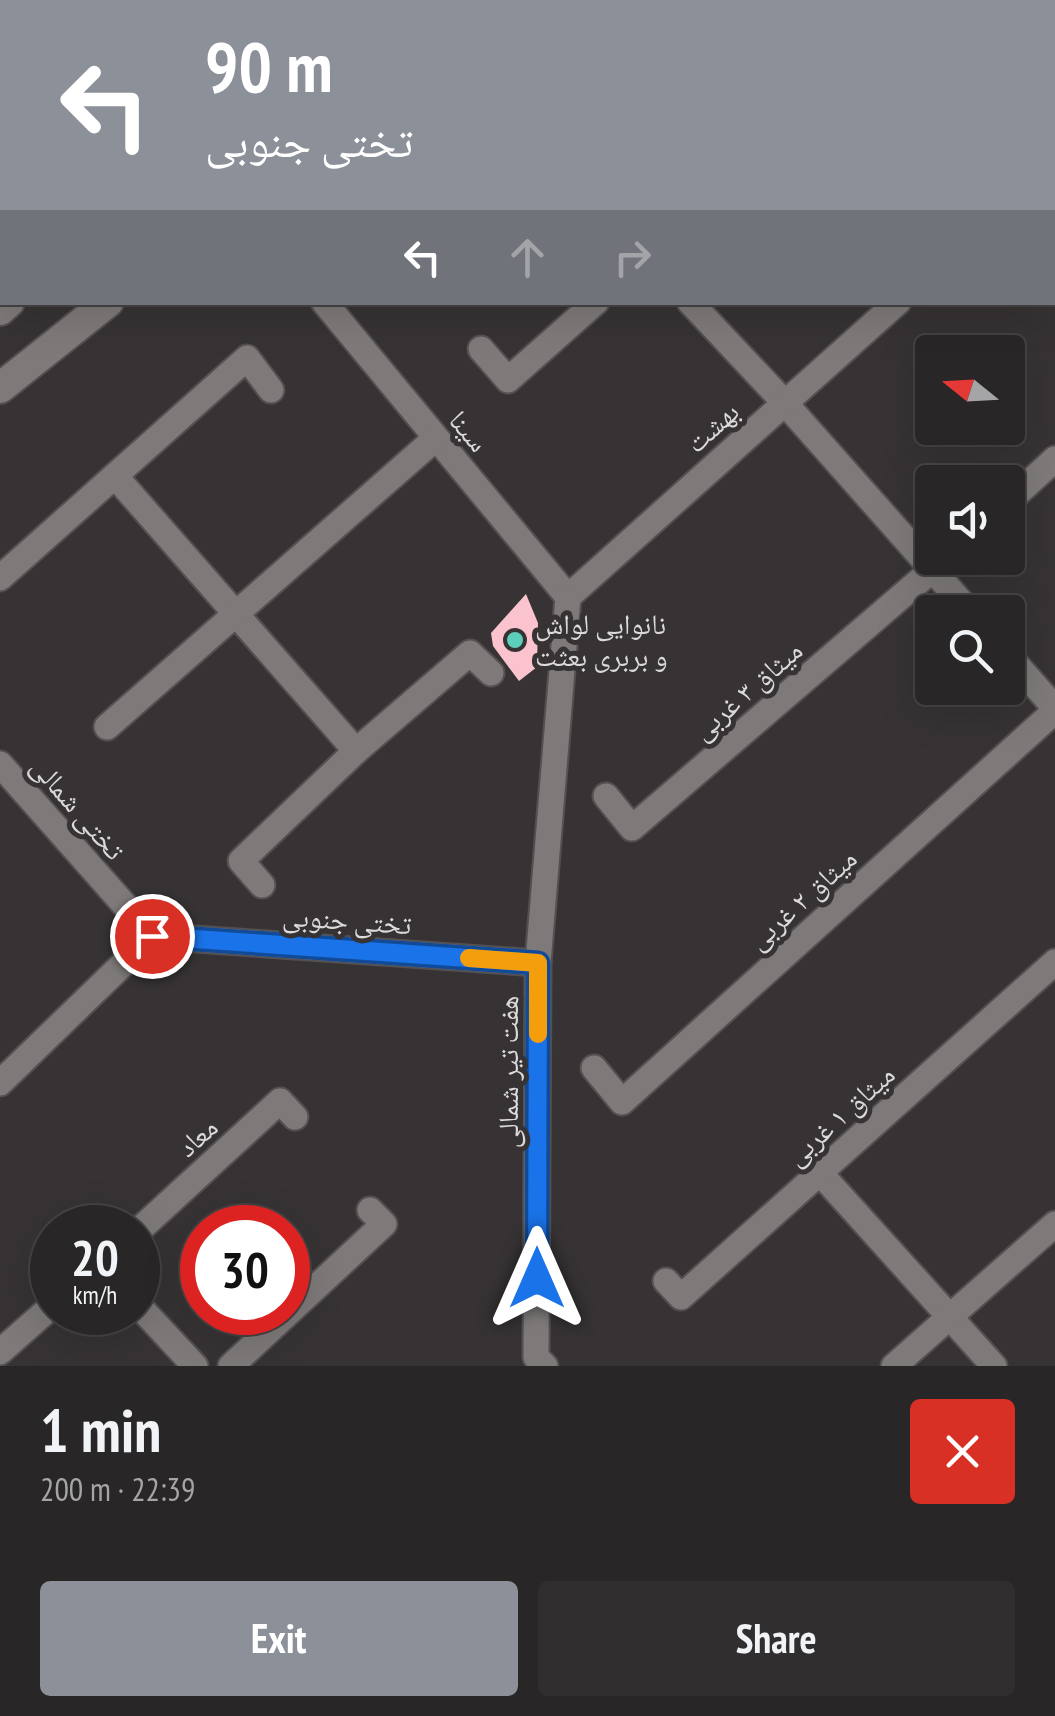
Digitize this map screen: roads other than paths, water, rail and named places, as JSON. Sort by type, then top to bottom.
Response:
[{"type":"main road","points":[[0,388],[104,305]]},
{"type":"street","name":"سینا","points":[[326,305],[568,597]]},
{"type":"street","points":[[480,350],[508,380],[593,305]]},
{"type":"street","points":[[693,305],[915,539]]},
{"type":"street","name":"بهشت","points":[[568,597],[895,305]]},
{"type":"street","points":[[0,578],[247,358],[271,390]]},
{"type":"street","points":[[107,727],[436,438]]},
{"type":"street","points":[[1025,486],[1055,459]]},
{"type":"street","points":[[114,476],[356,750]]},
{"type":"street","name":"میثاق ۳ غربی","points":[[606,796],[632,828],[926,575]]},
{"type":"street","name":"هفت تیر شمالی","points":[[536,1363],[538,963],[568,597]]},
{"type":"street","points":[[262,885],[240,861],[356,750],[470,653],[491,672]]},
{"type":"street","points":[[1025,674],[1055,709]]},
{"type":"street","name":"میثاق ۲ غربی","points":[[594,1068],[622,1102],[1055,709]]},
{"type":"street","name":"تختی شمالی","points":[[0,764],[152,936]]},
{"type":"street","points":[[0,1083],[152,936]]},
{"type":"street","name":"تختی جنوبی","points":[[152,936],[538,963]]},
{"type":"street","name":"میثاق ۱ غربی","points":[[666,1281],[682,1297],[1055,962]]},
{"type":"street","name":"معاد","points":[[160,1211],[280,1102],[296,1118]]},
{"type":"street","points":[[820,1173],[994,1366]]},
{"type":"street","points":[[231,1366],[384,1224],[370,1210]]},
{"type":"street","points":[[894,1366],[1055,1224]]},
{"type":"street","points":[[0,1352],[30,1325]]},
{"type":"street","points":[[160,1329],[195,1366]]},
{"type":"place","name":"نانوایی لواش و بربری بعثت","points":[[515,640]]}]
